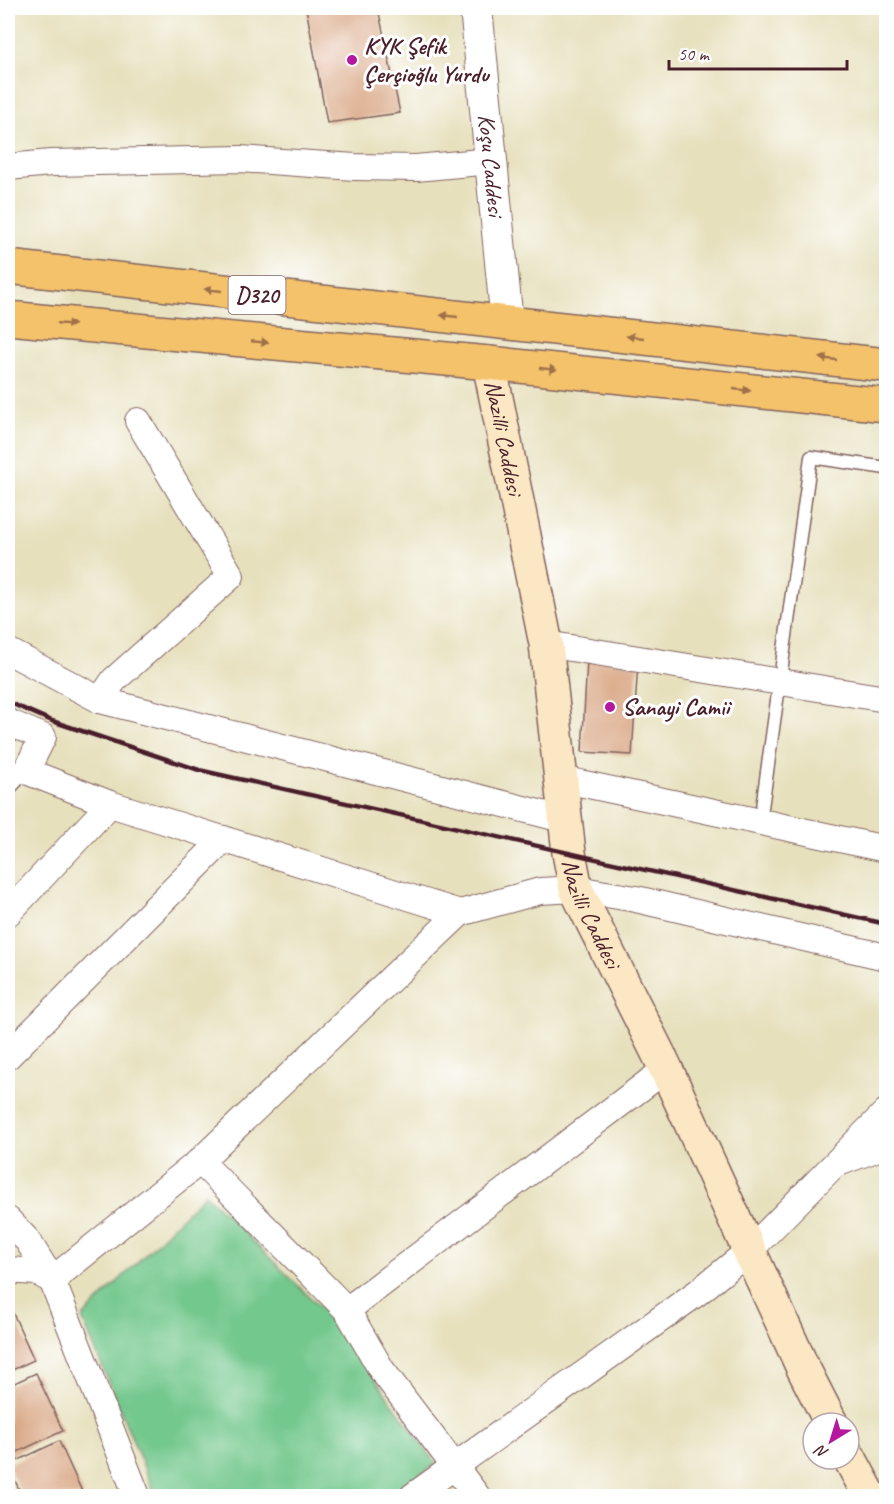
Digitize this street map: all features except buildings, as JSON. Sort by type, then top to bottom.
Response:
[{"type":"highway","name":"D320","points":[[8,267],[886,365]]},
{"type":"highway","name":"D320","points":[[8,318],[489,363],[886,405]]},
{"type":"highway","points":[[489,363],[507,323]]},
{"type":"main road","name":"Nazilli Caddesi","points":[[489,363],[546,644],[576,889],[666,1069],[825,1411]]},
{"type":"main road","points":[[856,1471],[870,1497]]},
{"type":"street","name":"Koşu Caddesi","points":[[476,8],[507,323]]},
{"type":"street","points":[[8,167],[51,163],[240,159],[355,167],[416,168],[491,161]]},
{"type":"street","points":[[100,700],[114,680],[231,576],[138,421]]},
{"type":"street","points":[[546,644],[886,699]]},
{"type":"street","points":[[8,651],[100,700],[566,820]]},
{"type":"street","points":[[8,722],[43,737],[26,771],[110,804],[460,913]]},
{"type":"street","points":[[561,779],[886,849]]},
{"type":"street","points":[[8,913],[110,804]]},
{"type":"street","points":[[8,1056],[224,839]]},
{"type":"street","points":[[52,1280],[200,1161],[460,913],[540,891],[576,889],[636,899],[886,957]]},
{"type":"street","points":[[347,1310],[666,1069]]},
{"type":"street","points":[[413,1497],[697,1293],[749,1251],[886,1112]]},
{"type":"street","points":[[835,1164],[886,1145]]},
{"type":"street","points":[[200,1161],[347,1310],[381,1369],[477,1497]]},
{"type":"street","points":[[8,1220],[28,1241],[52,1280],[137,1497]]},
{"type":"street","points":[[8,1269],[36,1272],[52,1280]]},
{"type":"lane","points":[[760,822],[811,457],[886,468]]},
{"type":"lane","points":[[8,790],[26,771]]},
{"type":"green space","points":[[205,1194],[332,1319],[436,1464],[388,1496],[156,1496],[82,1318]]},
{"type":"railway","points":[[8,702],[52,721],[199,770],[886,924]]},
{"type":"place","name":"KYK Şefik Çerçioğlu Yurdu","points":[[352,60]]},
{"type":"place","name":"Sanayi Camii","points":[[610,707]]}]
